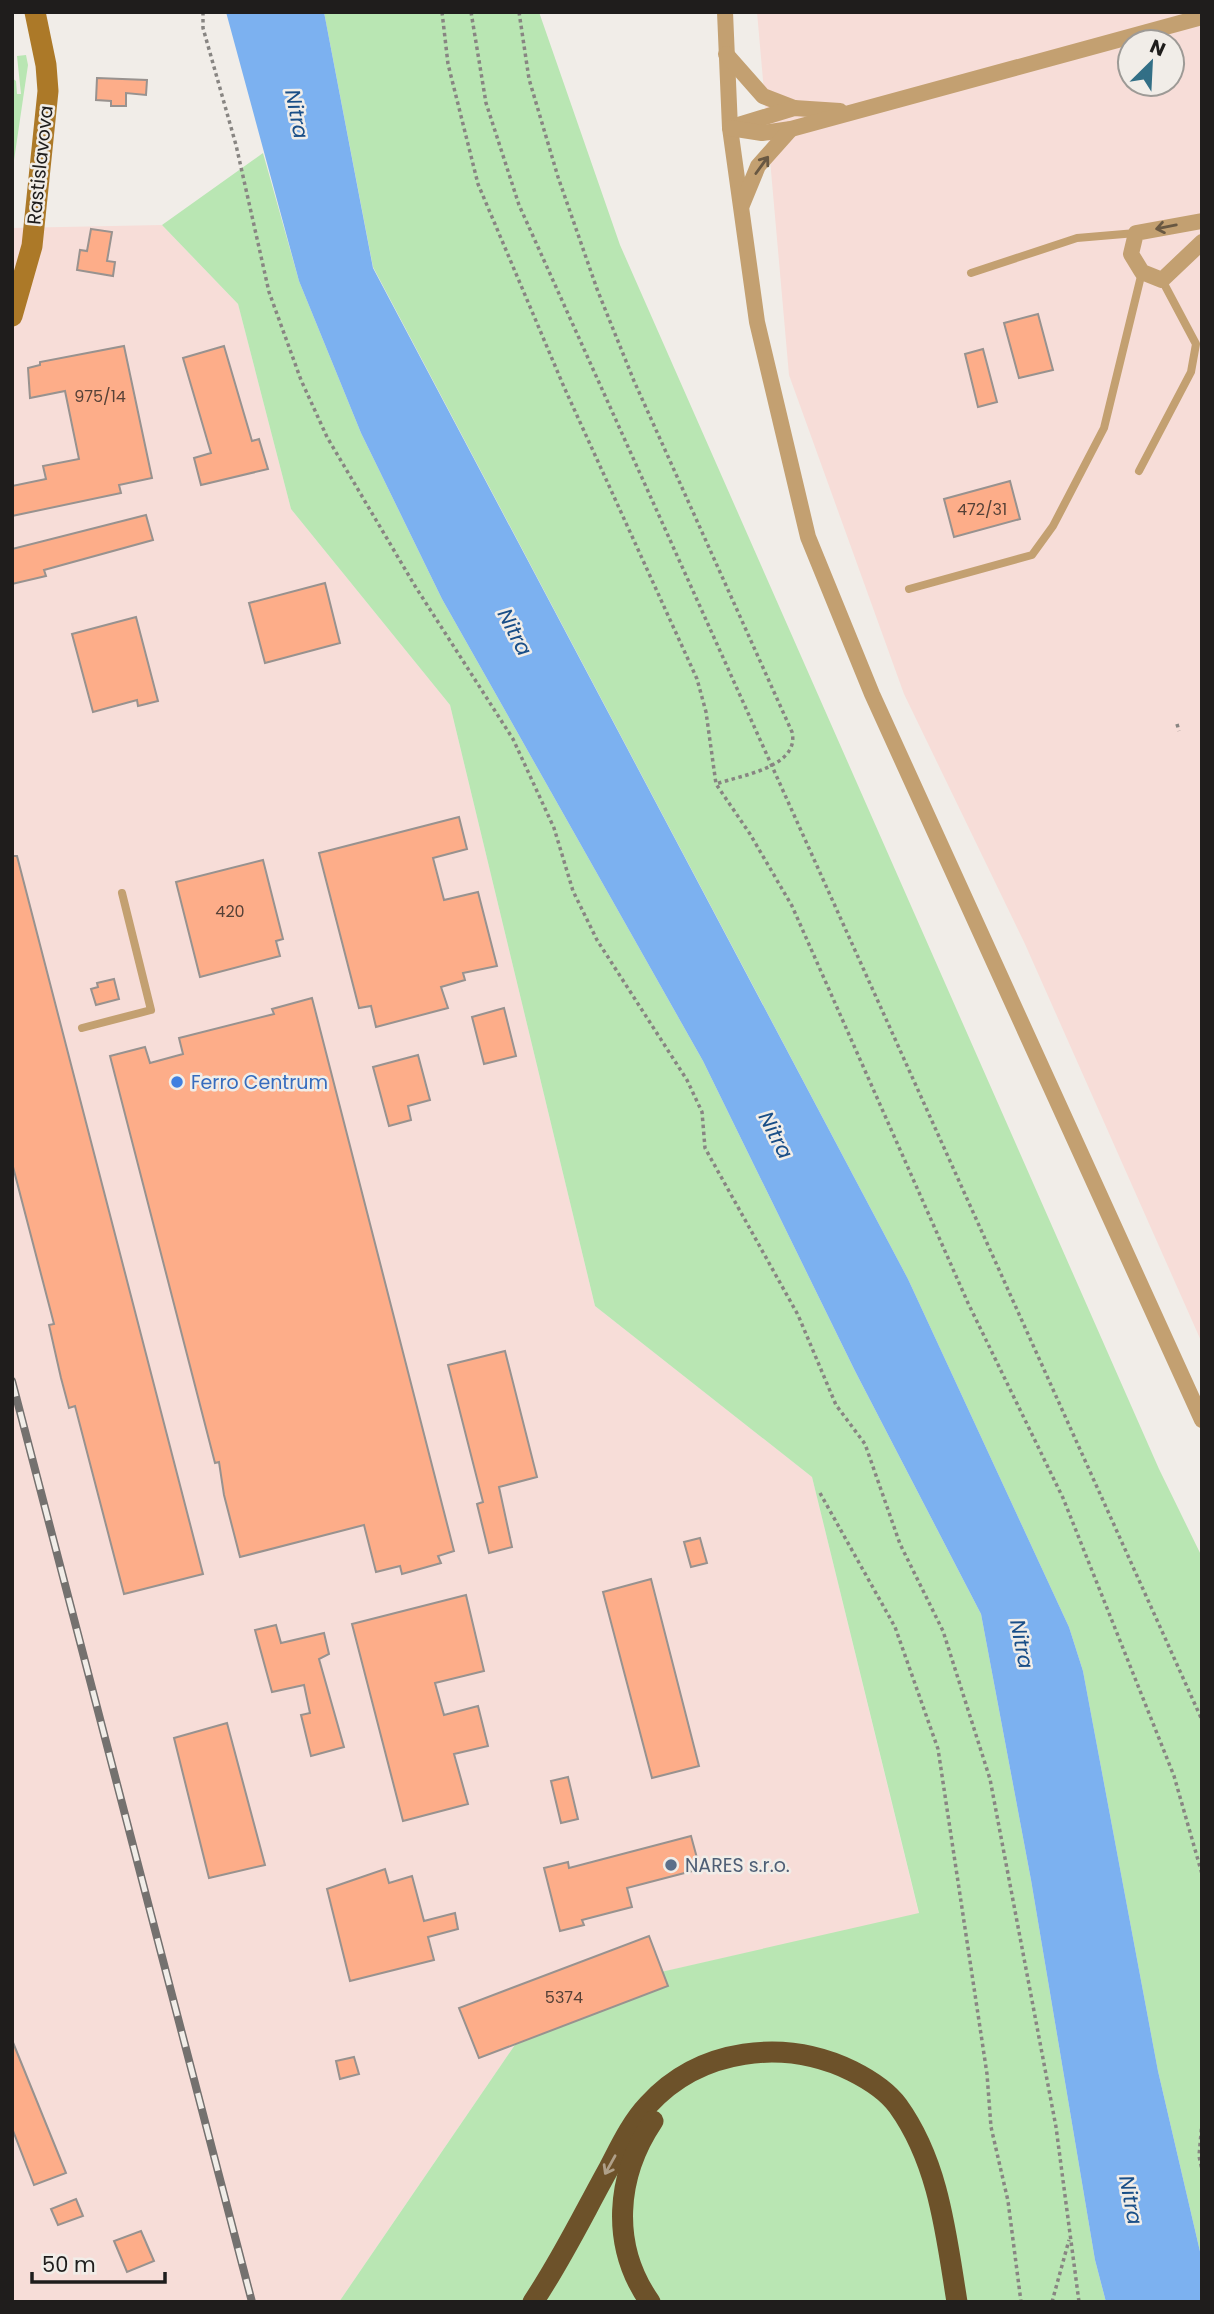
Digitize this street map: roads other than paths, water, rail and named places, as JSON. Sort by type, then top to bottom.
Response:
[{"type":"highway","points":[[533,2302],[556,2269],[626,2136],[647,2106],[669,2086],[698,2068],[727,2057],[763,2050],[798,2053],[832,2061],[866,2078],[897,2104],[918,2140],[933,2177],[957,2302]]},
{"type":"highway","points":[[650,2302],[634,2273],[623,2230],[622,2207],[626,2174],[640,2141],[658,2114],[676,2095],[728,2068],[764,2063],[796,2064],[826,2072],[861,2090],[884,2112],[909,2147],[921,2178],[945,2302]]},
{"type":"street","name":"Rastislavova","points":[[12,316],[32,246],[48,91],[46,65],[35,12]]},
{"type":"street","points":[[725,12],[730,128],[757,322],[808,537],[872,694],[1202,1419]]},
{"type":"street","points":[[730,128],[762,133],[791,129],[1202,17]]},
{"type":"street","points":[[726,54],[763,96],[794,108]]},
{"type":"street","points":[[730,128],[760,116],[794,108],[853,111]]},
{"type":"street","points":[[741,207],[758,166],[791,129]]},
{"type":"street","points":[[1202,222],[1136,233],[1131,254],[1142,272],[1162,280],[1202,242]]},
{"type":"lane","points":[[971,273],[1077,238],[1136,233]]},
{"type":"lane","points":[[909,589],[1032,555],[1053,526],[1104,428],[1142,272]]},
{"type":"lane","points":[[1139,471],[1191,372],[1199,343],[1162,280]]},
{"type":"lane","points":[[82,1028],[151,1010],[122,893]]},
{"type":"water","name":"Nitra","points":[[226,12],[324,12],[373,268],[908,1279],[1069,1627],[1083,1671],[1158,2071],[1202,2260],[1202,2302],[1106,2302],[1095,2260],[1031,1880],[981,1614],[855,1371],[703,1061],[442,599],[361,433],[299,281]]},
{"type":"railway","points":[[12,1381],[252,2302]]},
{"type":"place","name":"Ferro Centrum","points":[[177,1082]]},
{"type":"place","name":"NARES s.r.o.","points":[[671,1865]]}]
